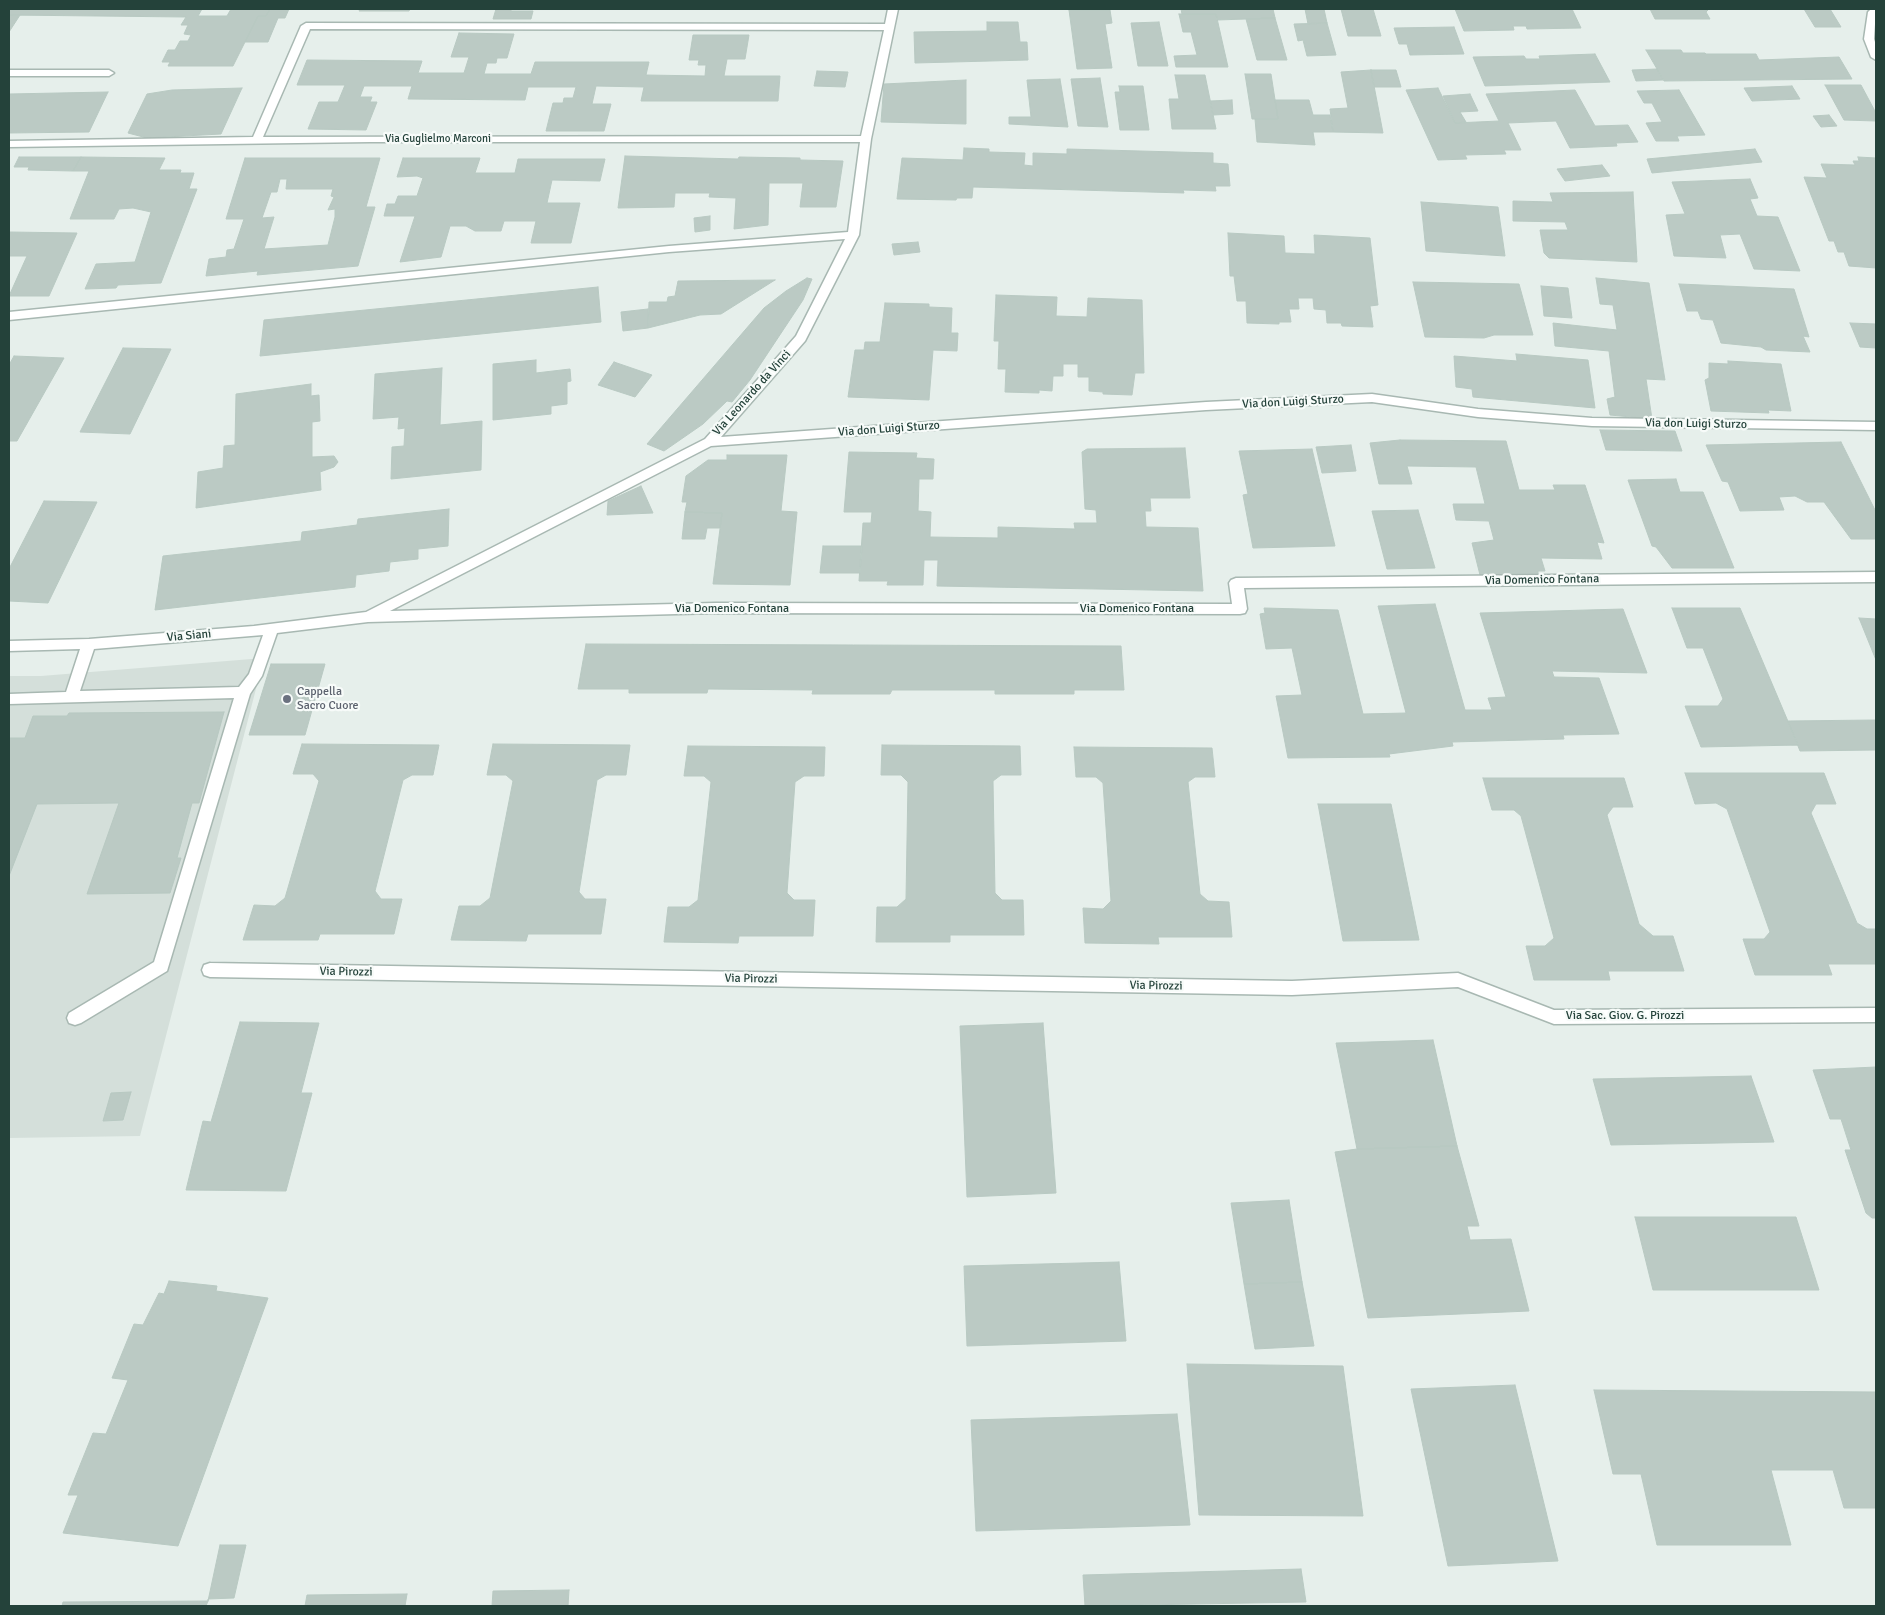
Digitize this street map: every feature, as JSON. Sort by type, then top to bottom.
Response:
[{"type":"street","name":"Via Leonardo da Vinci","points":[[368,617],[709,442],[801,338],[853,235],[866,139],[892,9]]},
{"type":"street","points":[[1876,9],[1873,12],[1869,39],[1876,57]]},
{"type":"street","points":[[256,142],[306,26],[889,27]]},
{"type":"street","points":[[9,73],[109,73]]},
{"type":"street","name":"Via Guglielmo Marconi","points":[[9,144],[370,140],[866,139]]},
{"type":"street","points":[[9,316],[669,249],[853,235]]},
{"type":"street","name":"Via don Luigi Sturzo","points":[[709,442],[1196,407],[1372,398],[1478,413],[1592,422],[1876,426]]},
{"type":"street","name":"Via Domenico Fontana","points":[[368,617],[716,608],[1240,609],[1236,583],[1876,577]]},
{"type":"street","name":"Via Siani","points":[[9,646],[89,644],[272,629],[368,617]]},
{"type":"street","points":[[75,1018],[161,966],[243,692],[255,676],[272,629]]},
{"type":"street","points":[[71,697],[89,644]]},
{"type":"street","points":[[9,699],[243,692]]},
{"type":"street","name":"Via Pirozzi","points":[[210,970],[1292,988]]},
{"type":"street","name":"Via Sac. Giov. G. Pirozzi","points":[[1292,988],[1458,980],[1554,1017],[1876,1014]]},
{"type":"shaded area","points":[[264,658],[140,1136],[9,1138],[9,676],[41,676]]},
{"type":"building","points":[[9,9],[202,9],[198,16],[227,16],[231,9],[270,9],[266,16],[258,16],[233,66],[168,66],[170,62],[162,62],[168,50],[175,50],[180,41],[188,41],[191,35],[184,34],[188,25],[181,25],[186,17],[9,15]]},
{"type":"building","points":[[270,9],[289,9],[285,18],[278,18],[268,42],[245,42],[258,16],[266,16]]},
{"type":"building","points":[[360,9],[410,9],[409,11],[359,11]]},
{"type":"building","points":[[496,9],[533,11],[531,19],[493,19]]},
{"type":"building","points":[[1181,9],[1273,9],[1275,18],[1217,20],[1216,14],[1182,14]]},
{"type":"building","points":[[1305,9],[1324,9],[1327,23],[1308,24]]},
{"type":"building","points":[[1341,9],[1373,9],[1381,36],[1348,36]]},
{"type":"building","points":[[1455,9],[1572,9],[1581,28],[1527,29],[1526,26],[1513,26],[1514,30],[1464,31]]},
{"type":"building","points":[[1650,9],[1709,9],[1706,12],[1710,19],[1655,19]]},
{"type":"building","points":[[1804,9],[1830,9],[1841,27],[1815,27]]},
{"type":"building","points":[[1069,10],[1110,10],[1112,23],[1105,24],[1112,68],[1077,69]]},
{"type":"building","points":[[1179,14],[1216,14],[1228,67],[1176,67],[1174,56],[1197,55],[1191,32],[1183,32]]},
{"type":"building","points":[[9,15],[20,15],[9,32]]},
{"type":"building","points":[[1275,18],[1287,60],[1257,60],[1246,19]]},
{"type":"building","points":[[987,22],[1018,22],[1020,42],[1027,42],[1028,60],[915,63],[914,32],[987,31]]},
{"type":"building","points":[[1159,22],[1168,66],[1138,66],[1131,23]]},
{"type":"building","points":[[1327,23],[1336,55],[1307,56],[1303,40],[1298,41],[1294,24]]},
{"type":"building","points":[[1454,27],[1464,54],[1410,55],[1407,44],[1399,44],[1394,28]]},
{"type":"building","points":[[459,33],[514,34],[507,58],[497,58],[496,63],[487,63],[484,74],[531,74],[535,62],[649,62],[646,75],[705,76],[706,65],[698,65],[699,60],[689,60],[693,35],[749,35],[745,59],[727,59],[724,76],[780,76],[778,101],[641,101],[644,87],[596,86],[592,104],[611,104],[604,131],[546,131],[553,103],[563,103],[564,98],[573,98],[576,87],[528,87],[525,100],[408,99],[412,86],[364,86],[360,97],[372,97],[370,102],[377,102],[366,130],[308,129],[319,102],[338,102],[345,85],[297,85],[307,60],[422,61],[418,73],[464,73],[469,57],[451,57]]},
{"type":"building","points":[[1646,50],[1681,50],[1683,53],[1706,54],[1756,54],[1759,60],[1839,57],[1852,79],[1664,81]]},
{"type":"building","points":[[1595,54],[1610,82],[1485,86],[1473,57],[1524,56],[1526,59],[1540,59],[1539,56]]},
{"type":"building","points":[[1657,69],[1663,80],[1636,81],[1632,70]]},
{"type":"building","points":[[1371,70],[1396,70],[1401,87],[1374,87]]},
{"type":"building","points":[[1371,70],[1383,133],[1333,132],[1330,109],[1348,108],[1341,72]]},
{"type":"building","points":[[817,71],[848,72],[845,87],[814,86]]},
{"type":"building","points":[[1245,74],[1271,74],[1278,119],[1252,119]]},
{"type":"building","points":[[1175,75],[1205,75],[1216,129],[1172,129],[1169,99],[1179,99]]},
{"type":"building","points":[[1100,78],[1108,127],[1078,126],[1071,79]]},
{"type":"building","points":[[1060,79],[1068,127],[1009,124],[1009,117],[1031,117],[1027,80]]},
{"type":"building","points":[[966,80],[966,124],[881,122],[884,84]]},
{"type":"building","points":[[1825,85],[1861,85],[1876,113],[1876,121],[1844,120]]},
{"type":"building","points":[[1119,86],[1143,86],[1149,130],[1120,130],[1115,92],[1120,92]]},
{"type":"building","points":[[1792,86],[1800,99],[1752,101],[1744,88]]},
{"type":"building","points":[[242,88],[221,134],[147,138],[128,133],[147,94],[172,90]]},
{"type":"building","points":[[1438,88],[1455,123],[1499,121],[1486,94],[1575,90],[1595,126],[1628,125],[1638,142],[1616,143],[1617,146],[1570,148],[1556,121],[1508,123],[1521,150],[1504,150],[1506,154],[1465,155],[1467,159],[1438,160],[1406,90]]},
{"type":"building","points":[[1679,90],[1705,135],[1677,136],[1679,141],[1656,141],[1646,123],[1662,122],[1652,103],[1644,103],[1637,91]]},
{"type":"building","points":[[108,92],[89,132],[9,133],[9,94]]},
{"type":"building","points":[[1470,94],[1478,111],[1460,112],[1466,122],[1455,123],[1443,96]]},
{"type":"building","points":[[1232,100],[1233,114],[1213,115],[1210,101]]},
{"type":"building","points":[[1275,100],[1309,100],[1313,115],[1330,115],[1333,132],[1313,132],[1315,145],[1257,142],[1255,119],[1278,119]]},
{"type":"building","points":[[1829,115],[1837,126],[1821,127],[1813,116]]},
{"type":"building","points":[[964,148],[989,149],[989,152],[1025,153],[1024,165],[1033,166],[1033,153],[1067,154],[1067,149],[1213,153],[1213,163],[1228,164],[1230,186],[1215,186],[1216,191],[1183,190],[1184,193],[973,187],[972,198],[957,198],[956,200],[897,199],[902,158],[963,160]]},
{"type":"building","points":[[1755,149],[1762,162],[1652,173],[1647,159]]},
{"type":"building","points":[[625,156],[738,159],[739,157],[800,158],[800,160],[843,161],[836,207],[800,207],[803,183],[769,183],[768,225],[734,229],[736,198],[709,197],[710,193],[675,193],[674,207],[618,208]]},
{"type":"building","points":[[19,157],[81,157],[73,171],[28,170],[29,167],[14,167]]},
{"type":"building","points":[[81,157],[165,158],[159,170],[181,170],[180,173],[194,173],[189,189],[197,189],[161,283],[85,289],[96,264],[135,262],[151,212],[133,208],[119,209],[114,219],[70,219],[89,171],[73,171]]},
{"type":"building","points":[[1858,157],[1876,158],[1876,268],[1849,266],[1844,252],[1838,252],[1834,241],[1829,241],[1804,177],[1827,178],[1821,164],[1855,165],[1853,161],[1859,161]]},
{"type":"building","points":[[245,158],[380,158],[366,207],[375,207],[358,266],[257,275],[258,271],[206,276],[209,259],[226,257],[227,250],[234,249],[244,219],[226,219]],"holes":[[[280,179],[287,179],[286,189],[333,189],[331,196],[334,197],[328,210],[335,209],[335,217],[328,245],[264,249],[274,217],[262,218],[271,192],[277,192]]]},
{"type":"building","points":[[403,158],[480,158],[475,173],[515,173],[518,159],[605,159],[600,181],[552,180],[547,203],[580,203],[571,243],[531,243],[536,221],[504,221],[501,231],[475,231],[466,226],[450,226],[441,257],[400,262],[415,216],[384,216],[387,204],[395,204],[398,196],[417,196],[423,178],[417,176],[397,177]]},
{"type":"building","points":[[1602,165],[1610,176],[1565,181],[1557,169]]},
{"type":"building","points":[[1750,179],[1758,198],[1750,199],[1757,216],[1778,217],[1800,271],[1754,269],[1740,234],[1720,235],[1726,258],[1674,256],[1666,215],[1685,214],[1672,182]]},
{"type":"building","points":[[1633,192],[1637,262],[1549,258],[1544,253],[1540,230],[1568,230],[1565,222],[1513,221],[1513,201],[1553,202],[1550,193]]},
{"type":"building","points":[[1421,202],[1498,207],[1505,256],[1426,251]]},
{"type":"building","points":[[710,216],[710,230],[695,232],[694,218]]},
{"type":"building","points":[[9,232],[77,233],[49,296],[9,296],[27,256],[9,256]]},
{"type":"building","points":[[1228,233],[1284,236],[1285,253],[1315,254],[1314,235],[1370,238],[1378,305],[1370,306],[1373,327],[1342,326],[1341,323],[1327,323],[1326,310],[1314,309],[1313,298],[1298,298],[1299,309],[1289,309],[1291,322],[1279,322],[1279,324],[1247,323],[1246,301],[1237,301],[1234,276],[1230,276]]},
{"type":"building","points":[[918,242],[920,252],[894,255],[892,244]]},
{"type":"building","points":[[807,278],[812,279],[803,300],[750,380],[732,402],[727,401],[703,424],[664,451],[647,444],[764,308]]},
{"type":"building","points":[[1596,278],[1649,283],[1665,380],[1646,379],[1652,419],[1610,415],[1607,399],[1615,397],[1609,351],[1555,346],[1553,323],[1617,330],[1613,305],[1600,304]]},
{"type":"building","points":[[775,280],[721,314],[700,315],[648,328],[649,302],[667,302],[668,297],[675,296],[678,281]]},
{"type":"building","points":[[1413,282],[1519,284],[1533,335],[1494,335],[1484,338],[1425,337]]},
{"type":"building","points":[[1679,284],[1794,289],[1809,337],[1803,336],[1810,352],[1766,350],[1761,347],[1721,343],[1713,320],[1701,319],[1698,311],[1687,311]]},
{"type":"building","points":[[1541,286],[1568,288],[1572,318],[1544,316]]},
{"type":"building","points":[[598,287],[601,322],[260,356],[264,320]]},
{"type":"building","points":[[996,295],[1057,297],[1056,316],[1087,317],[1088,298],[1142,300],[1144,373],[1135,373],[1132,395],[1103,394],[1103,392],[1089,391],[1089,377],[1078,377],[1078,364],[1063,364],[1063,376],[1053,376],[1052,391],[1039,390],[1039,393],[1005,392],[1006,369],[998,369],[999,341],[994,341]]},
{"type":"building","points":[[885,303],[929,304],[929,307],[952,308],[951,333],[958,333],[957,351],[933,350],[929,400],[848,397],[855,350],[864,350],[865,342],[880,342]]},
{"type":"building","points":[[648,309],[648,328],[623,331],[621,312]]},
{"type":"building","points":[[1850,323],[1876,324],[1876,348],[1860,347]]},
{"type":"building","points":[[123,348],[171,349],[130,434],[80,432]]},
{"type":"building","points":[[1516,354],[1588,360],[1595,408],[1473,397],[1472,389],[1456,387],[1454,356],[1517,361]]},
{"type":"building","points":[[14,356],[64,358],[17,441],[9,441],[9,365]]},
{"type":"building","points":[[536,360],[536,373],[570,369],[571,381],[567,382],[567,404],[551,406],[551,414],[493,420],[493,364]]},
{"type":"building","points":[[1728,361],[1781,364],[1791,411],[1768,410],[1769,413],[1711,411],[1705,380],[1709,378],[1709,363],[1728,364]]},
{"type":"building","points":[[614,362],[652,375],[635,397],[598,385]]},
{"type":"building","points":[[442,368],[440,425],[482,421],[481,470],[391,479],[392,447],[404,446],[405,428],[398,429],[399,417],[373,419],[375,374]]},
{"type":"building","points":[[311,384],[311,396],[319,395],[320,421],[312,422],[312,457],[334,456],[338,462],[334,467],[320,472],[321,490],[196,508],[198,472],[223,468],[224,446],[235,445],[236,394]]},
{"type":"building","points":[[1600,430],[1675,431],[1682,451],[1606,450]]},
{"type":"building","points":[[1400,440],[1506,441],[1519,490],[1555,490],[1553,485],[1585,485],[1604,543],[1597,542],[1602,559],[1541,558],[1545,571],[1538,571],[1538,576],[1480,575],[1472,543],[1494,540],[1489,521],[1456,520],[1453,504],[1485,504],[1476,467],[1407,466],[1412,484],[1379,484],[1370,443]]},
{"type":"building","points":[[1841,442],[1876,512],[1876,539],[1851,539],[1824,502],[1807,502],[1795,496],[1779,497],[1784,510],[1740,511],[1728,482],[1722,481],[1706,445]]},
{"type":"building","points":[[1351,445],[1356,471],[1322,473],[1316,447]]},
{"type":"building","points":[[1185,448],[1190,498],[1150,498],[1151,511],[1145,511],[1146,527],[1198,528],[1203,591],[937,586],[938,560],[924,560],[923,585],[887,585],[888,581],[859,581],[863,523],[871,523],[872,512],[844,512],[849,452],[917,453],[916,458],[934,459],[933,479],[919,479],[918,511],[931,512],[930,537],[998,538],[998,527],[1075,529],[1074,523],[1097,523],[1096,510],[1085,509],[1082,452],[1087,449]]},
{"type":"building","points":[[1312,449],[1335,546],[1253,548],[1243,495],[1248,494],[1239,451]]},
{"type":"building","points":[[727,455],[787,455],[781,511],[797,512],[790,585],[713,584],[722,513],[685,512],[687,502],[682,502],[686,476],[708,460],[727,460]]},
{"type":"building","points":[[1676,479],[1680,492],[1703,492],[1734,568],[1672,568],[1656,547],[1652,546],[1628,480]]},
{"type":"building","points":[[641,486],[653,513],[607,515],[608,501]]},
{"type":"building","points":[[44,501],[97,502],[48,603],[9,601],[9,569]]},
{"type":"building","points":[[449,509],[448,546],[418,549],[418,559],[390,562],[389,571],[356,575],[355,587],[155,610],[163,556],[301,541],[302,532],[357,525],[358,519]]},
{"type":"building","points":[[1418,510],[1435,568],[1387,569],[1372,511]]},
{"type":"building","points":[[685,512],[722,513],[720,528],[707,528],[705,539],[682,539]]},
{"type":"building","points":[[823,546],[862,546],[860,573],[820,573]]},
{"type":"building","points":[[1435,604],[1465,710],[1492,710],[1488,698],[1506,697],[1480,613],[1623,609],[1647,673],[1552,671],[1554,677],[1599,678],[1619,734],[1563,735],[1564,739],[1452,742],[1453,746],[1389,754],[1390,757],[1288,758],[1276,696],[1302,695],[1292,648],[1266,649],[1260,614],[1265,613],[1264,608],[1338,610],[1363,714],[1406,713],[1378,606]]},
{"type":"building","points":[[1672,608],[1740,608],[1798,745],[1701,747],[1685,706],[1718,706],[1723,699],[1703,648],[1687,648]]},
{"type":"building","points":[[1859,618],[1876,619],[1876,660]]},
{"type":"building","points":[[586,644],[1121,646],[1124,690],[1074,690],[1074,694],[995,694],[995,690],[892,690],[890,694],[812,694],[813,690],[708,689],[707,693],[629,693],[629,689],[578,689]]},
{"type":"building","name":"Cappella Sacro Cuore","points":[[271,664],[325,664],[305,735],[249,735]]},
{"type":"building","points":[[224,712],[199,803],[192,803],[177,858],[181,858],[170,893],[87,894],[119,803],[37,804],[9,876],[9,738],[25,738],[33,716],[67,716],[69,713]]},
{"type":"building","points":[[1876,720],[1876,750],[1800,751],[1788,721]]},
{"type":"building","points":[[302,744],[439,745],[433,775],[412,775],[403,780],[375,891],[381,899],[402,899],[394,934],[320,934],[318,940],[243,940],[254,905],[275,906],[285,898],[319,781],[313,774],[293,774]]},
{"type":"building","points":[[493,744],[630,745],[626,775],[606,775],[597,780],[579,892],[585,899],[606,899],[601,934],[528,934],[526,941],[451,940],[459,906],[480,906],[490,898],[513,781],[506,775],[487,775]]},
{"type":"building","points":[[882,745],[1020,746],[1021,775],[1001,775],[993,781],[995,893],[1002,900],[1023,900],[1024,935],[950,935],[950,942],[876,942],[877,907],[897,907],[906,899],[908,782],[901,775],[881,775]]},
{"type":"building","points":[[688,746],[825,747],[824,776],[804,776],[795,782],[787,893],[794,900],[815,900],[813,936],[739,936],[738,943],[664,942],[668,907],[689,907],[698,900],[711,782],[704,776],[684,776]]},
{"type":"building","points":[[1074,747],[1212,748],[1215,777],[1195,777],[1188,782],[1200,894],[1208,901],[1229,902],[1232,937],[1158,937],[1159,944],[1085,943],[1083,908],[1103,909],[1111,901],[1103,783],[1096,777],[1076,777]]},
{"type":"building","points":[[1685,773],[1824,773],[1836,804],[1816,804],[1811,813],[1857,923],[1867,929],[1876,929],[1876,964],[1828,964],[1832,975],[1755,975],[1743,939],[1764,939],[1770,932],[1727,809],[1716,803],[1695,804]]},
{"type":"building","points":[[1483,778],[1624,778],[1633,807],[1613,807],[1607,815],[1639,924],[1653,936],[1673,936],[1684,971],[1608,971],[1610,980],[1534,980],[1526,946],[1545,946],[1554,938],[1521,816],[1514,810],[1492,810]]},
{"type":"building","points":[[1318,804],[1391,804],[1419,940],[1343,941]]},
{"type":"building","points":[[240,1022],[319,1023],[301,1093],[312,1093],[286,1191],[186,1190],[203,1121],[211,1122]]},
{"type":"building","points":[[1043,1023],[1056,1193],[967,1197],[960,1026]]},
{"type":"building","points":[[1433,1040],[1457,1146],[1357,1149],[1336,1043]]},
{"type":"building","points":[[1876,1067],[1876,1218],[1872,1218],[1866,1213],[1845,1150],[1851,1150],[1841,1119],[1830,1119],[1813,1070]]},
{"type":"building","points":[[1751,1076],[1774,1142],[1611,1145],[1593,1079]]},
{"type":"building","points":[[131,1092],[123,1120],[103,1121],[111,1093]]},
{"type":"building","points":[[1457,1146],[1479,1226],[1467,1226],[1470,1240],[1511,1239],[1529,1311],[1368,1318],[1335,1152],[1357,1149]]},
{"type":"building","points":[[1289,1200],[1302,1282],[1244,1284],[1231,1203]]},
{"type":"building","points":[[1635,1217],[1796,1217],[1819,1290],[1653,1290]]},
{"type":"building","points":[[1119,1262],[1126,1341],[967,1346],[964,1266]]},
{"type":"building","points":[[169,1281],[217,1286],[216,1291],[268,1298],[178,1546],[63,1533],[78,1495],[68,1495],[93,1433],[106,1434],[128,1380],[112,1378],[134,1324],[143,1325],[159,1293],[164,1294]]},
{"type":"building","points":[[1302,1282],[1314,1346],[1255,1349],[1244,1284]]},
{"type":"building","points":[[1187,1364],[1343,1366],[1363,1516],[1199,1515]]},
{"type":"building","points":[[1515,1385],[1558,1561],[1448,1566],[1411,1389]]},
{"type":"building","points":[[1594,1390],[1876,1392],[1876,1508],[1844,1508],[1833,1470],[1771,1470],[1791,1545],[1657,1545],[1641,1474],[1613,1474]]},
{"type":"building","points":[[1177,1414],[1190,1525],[976,1531],[971,1420]]},
{"type":"building","points":[[220,1545],[246,1545],[234,1598],[208,1599]]},
{"type":"building","points":[[1301,1569],[1306,1602],[1085,1606],[1083,1575]]},
{"type":"building","points":[[569,1590],[568,1606],[492,1606],[493,1591]]},
{"type":"building","points":[[407,1594],[405,1606],[305,1606],[307,1595]]},
{"type":"building","points":[[208,1601],[206,1606],[62,1606],[63,1602]]},
{"type":"place","name":"Cappella Sacro Cuore","points":[[287,699]]}]
